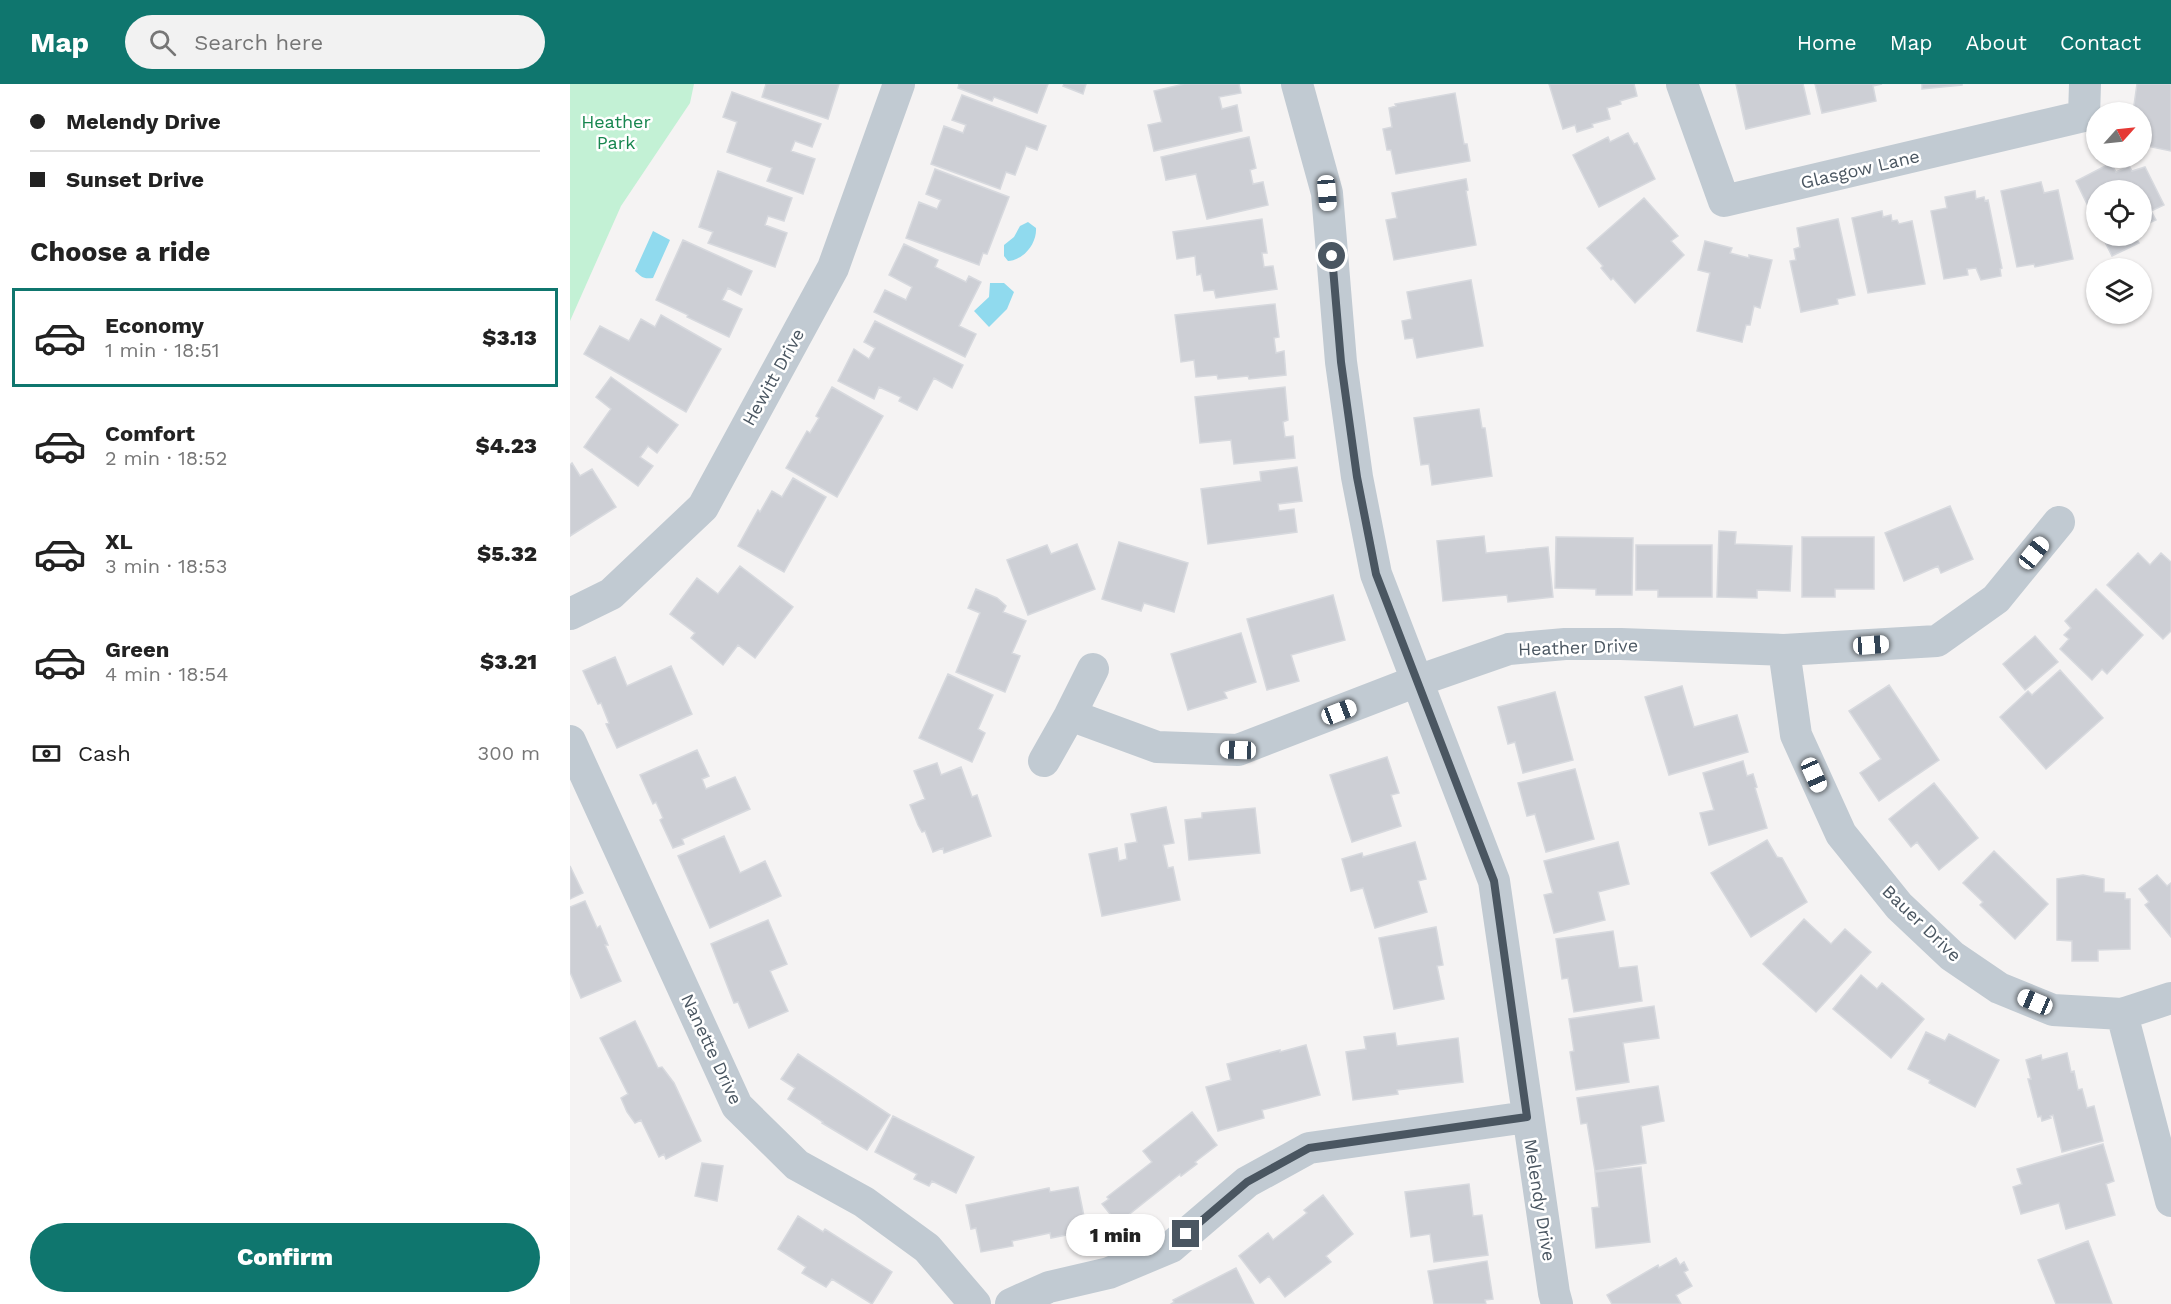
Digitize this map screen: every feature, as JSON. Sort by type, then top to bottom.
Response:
[{"type":"street","name":"Hewitt Drive","points":[[570,614],[611,594],[703,507],[833,268],[899,84]]},
{"type":"street","name":"Melendy Drive","points":[[1298,84],[1327,193],[1341,362],[1357,477],[1376,574],[1494,881],[1527,1117],[1557,1304]]},
{"type":"street","name":"Glasgow Lane","points":[[1682,84],[1724,201],[2084,116],[2085,84]]},
{"type":"street","name":"Heather Drive","points":[[1070,715],[1157,747],[1238,750],[1417,681],[1509,649],[1554,645],[1621,644],[1784,650],[1937,641],[1996,599],[2059,522]]},
{"type":"street","name":"Bauer Drive","points":[[1784,650],[1796,735],[1841,834],[1899,906],[1953,956],[2000,988],[2053,1010],[2122,1014],[2171,998]]},
{"type":"street","points":[[1044,761],[1093,669]]},
{"type":"street","name":"Nanette Drive","points":[[570,741],[737,1106],[797,1165],[864,1202],[927,1248],[975,1304]]},
{"type":"street","points":[[2122,1014],[2171,1201]]},
{"type":"street","points":[[1011,1304],[1049,1287],[1109,1273],[1171,1247],[1247,1182],[1309,1148],[1527,1117]]},
{"type":"green space","name":"Heather Park","points":[[570,84],[694,84],[690,103],[621,206],[570,321]]},
{"type":"water","points":[[1028,222],[1036,228],[1032,245],[1019,258],[1008,261],[1004,256],[1004,245],[1014,237],[1020,226]]},
{"type":"water","points":[[653,231],[670,240],[653,278],[647,278],[635,271]]},
{"type":"water","points":[[990,283],[1004,283],[1014,292],[1007,309],[989,327],[974,311],[989,297]]},
{"type":"building","points":[[766,84],[839,84],[828,119],[762,97]]},
{"type":"building","points":[[959,84],[1048,84],[1037,113],[994,97],[992,101],[958,88]]},
{"type":"building","points":[[1064,84],[1086,84],[1083,94],[1063,86]]},
{"type":"building","points":[[1184,84],[1239,84],[1241,93],[1219,97],[1222,109],[1237,105],[1242,131],[1154,151],[1148,125],[1162,122],[1154,91]]},
{"type":"building","points":[[1549,84],[1634,84],[1637,96],[1607,108],[1610,119],[1592,124],[1593,127],[1577,132],[1575,125],[1563,129]]},
{"type":"building","points":[[1736,84],[1803,84],[1810,114],[1746,129]]},
{"type":"building","points":[[1815,84],[1882,84],[1873,86],[1876,101],[1822,113]]},
{"type":"building","points":[[1922,84],[1962,84],[1962,85],[1922,89]]},
{"type":"building","points":[[2137,84],[2171,84],[2171,151],[2152,147],[2152,102],[2134,102]]},
{"type":"building","points":[[732,92],[821,124],[812,147],[795,141],[791,151],[815,159],[803,194],[767,181],[772,168],[727,152],[737,122],[723,117]]},
{"type":"building","points":[[1455,93],[1464,144],[1467,144],[1470,161],[1396,174],[1391,150],[1387,150],[1383,129],[1392,127],[1389,108],[1396,106],[1395,104]]},
{"type":"building","points":[[962,95],[1046,126],[1037,150],[1026,146],[1015,175],[1006,172],[1000,189],[931,164],[944,126],[963,133],[966,125],[952,120]]},
{"type":"building","points":[[1628,133],[1634,144],[1637,143],[1655,179],[1599,207],[1573,155],[1608,137],[1610,142]]},
{"type":"building","points":[[1249,137],[1256,168],[1250,170],[1253,184],[1263,182],[1268,205],[1207,219],[1196,174],[1166,180],[1161,157]]},
{"type":"building","points":[[2101,168],[2114,168],[2116,172],[2125,168],[2130,168],[2132,171],[2146,168],[2152,180],[2086,180],[2086,202],[2076,181]]},
{"type":"building","points":[[935,169],[1009,197],[987,254],[983,253],[979,265],[906,238],[919,202],[937,209],[941,200],[926,194]]},
{"type":"building","points":[[718,171],[792,198],[784,221],[768,216],[765,225],[787,233],[775,267],[708,243],[713,232],[699,227]]},
{"type":"building","points":[[1466,179],[1476,245],[1394,260],[1386,220],[1397,218],[1392,193]]},
{"type":"building","points":[[2152,181],[2164,205],[2152,211]]},
{"type":"building","points":[[2041,182],[2044,193],[2058,190],[2073,259],[2035,267],[2034,264],[2017,267],[2001,191]]},
{"type":"building","points":[[1975,191],[1976,199],[1984,197],[1985,201],[1988,200],[2002,268],[2000,269],[2001,276],[1981,280],[1976,268],[1967,269],[1968,275],[1944,279],[1931,211],[1947,208],[1945,197]]},
{"type":"building","points":[[1644,198],[1678,236],[1671,241],[1684,255],[1635,303],[1613,278],[1611,280],[1601,268],[1603,266],[1587,248]]},
{"type":"building","points":[[1882,211],[1883,217],[1891,215],[1892,221],[1897,220],[1899,224],[1912,221],[1925,284],[1868,293],[1852,218]]},
{"type":"building","points":[[1262,219],[1267,253],[1262,253],[1264,267],[1273,266],[1277,289],[1216,298],[1214,290],[1204,291],[1201,274],[1197,275],[1195,256],[1177,259],[1173,232]]},
{"type":"building","points":[[1838,219],[1855,295],[1837,299],[1838,304],[1801,312],[1790,261],[1796,260],[1794,249],[1800,247],[1797,228]]},
{"type":"building","points":[[683,240],[752,271],[741,295],[728,288],[722,300],[742,309],[729,337],[656,300]]},
{"type":"building","points":[[1705,241],[1732,248],[1730,253],[1749,258],[1749,255],[1772,260],[1760,308],[1754,306],[1750,325],[1746,325],[1742,342],[1697,331],[1710,273],[1698,270]]},
{"type":"building","points":[[904,244],[938,260],[935,267],[966,282],[969,276],[981,282],[959,326],[976,334],[965,357],[874,312],[885,290],[906,300],[912,287],[889,275]]},
{"type":"building","points":[[2107,246],[2133,246],[2112,256]]},
{"type":"building","points":[[1471,280],[1483,346],[1417,358],[1413,338],[1405,339],[1402,321],[1412,319],[1407,292]]},
{"type":"building","points":[[1275,304],[1279,337],[1274,338],[1276,353],[1284,351],[1286,375],[1249,379],[1248,376],[1218,379],[1217,375],[1196,377],[1194,360],[1181,362],[1175,315]]},
{"type":"building","points":[[661,315],[721,349],[686,412],[584,354],[600,326],[629,341],[641,319],[655,327]]},
{"type":"building","points":[[875,321],[963,365],[952,388],[934,378],[917,410],[899,401],[901,397],[879,387],[874,399],[838,381],[854,349],[869,359],[875,348],[864,342]]},
{"type":"building","points":[[611,377],[678,425],[657,453],[648,446],[640,457],[653,466],[638,486],[584,447],[611,409],[596,397]]},
{"type":"building","points":[[832,387],[883,416],[837,497],[786,468],[807,431],[810,433],[819,418],[816,416]]},
{"type":"building","points":[[1285,387],[1288,420],[1283,422],[1285,437],[1293,436],[1295,458],[1234,464],[1231,440],[1200,443],[1195,397]]},
{"type":"building","points":[[1479,409],[1482,428],[1485,428],[1492,476],[1432,485],[1429,464],[1421,465],[1414,418]]},
{"type":"building","points":[[572,463],[580,476],[592,469],[616,507],[570,536],[570,465]]},
{"type":"building","points":[[1297,467],[1302,501],[1278,504],[1279,511],[1294,509],[1297,532],[1208,544],[1201,489],[1261,481],[1260,472]]},
{"type":"building","points":[[793,478],[826,497],[784,572],[738,546],[758,510],[760,512],[772,491],[782,497]]},
{"type":"building","points":[[1950,506],[1973,559],[1941,573],[1938,566],[1904,581],[1885,533]]},
{"type":"building","points":[[1719,531],[1736,532],[1735,544],[1792,546],[1790,591],[1757,590],[1757,598],[1717,597]]},
{"type":"building","points":[[1484,536],[1486,553],[1548,547],[1553,597],[1508,602],[1507,595],[1443,601],[1437,541]]},
{"type":"building","points":[[1556,537],[1633,538],[1632,595],[1596,595],[1596,589],[1555,588]]},
{"type":"building","points":[[1802,537],[1874,537],[1874,589],[1835,589],[1835,597],[1802,597]]},
{"type":"building","points":[[1119,542],[1188,563],[1174,612],[1144,603],[1141,611],[1102,599]]},
{"type":"building","points":[[1077,544],[1095,589],[1028,615],[1007,560],[1047,545],[1051,554]]},
{"type":"building","points":[[1636,545],[1712,545],[1712,597],[1658,597],[1658,590],[1636,590]]},
{"type":"building","points":[[2138,553],[2150,565],[2161,553],[2171,562],[2171,631],[2163,639],[2107,585]]},
{"type":"building","points":[[740,566],[793,607],[755,658],[738,645],[723,665],[691,638],[695,633],[670,614],[697,578],[718,594]]},
{"type":"building","points":[[976,589],[997,598],[1006,606],[1003,612],[1026,621],[1012,653],[1020,656],[1005,692],[956,672],[980,613],[968,608]]},
{"type":"building","points":[[2096,589],[2143,635],[2107,674],[2102,669],[2092,680],[2060,649],[2069,639],[2064,635],[2071,628],[2065,621]]},
{"type":"building","points":[[1333,595],[1345,640],[1291,655],[1299,681],[1267,690],[1247,619]]},
{"type":"building","points":[[1241,633],[1256,682],[1224,692],[1227,698],[1188,710],[1171,654]]},
{"type":"building","points":[[2035,636],[2058,662],[2025,690],[2003,664]]},
{"type":"building","points":[[615,657],[627,686],[671,666],[692,714],[617,748],[606,724],[609,723],[601,703],[598,704],[583,671]]},
{"type":"building","points":[[2060,670],[2103,718],[2046,769],[2000,717],[2028,691],[2032,695]]},
{"type":"building","points":[[948,674],[993,695],[978,729],[985,733],[972,762],[919,738]]},
{"type":"building","points":[[1889,685],[1939,760],[1879,801],[1860,773],[1881,759],[1849,711]]},
{"type":"building","points":[[1682,686],[1694,727],[1737,715],[1748,752],[1669,775],[1645,697]]},
{"type":"building","points":[[1555,692],[1573,760],[1523,773],[1515,742],[1508,744],[1498,707]]},
{"type":"building","points":[[697,750],[709,776],[702,779],[706,789],[735,777],[750,809],[682,839],[684,844],[673,848],[660,820],[663,818],[656,802],[653,804],[640,775]]},
{"type":"building","points":[[1387,757],[1399,793],[1391,795],[1401,826],[1352,842],[1330,775]]},
{"type":"building","points":[[1743,761],[1747,776],[1753,774],[1767,828],[1709,845],[1700,813],[1714,810],[1703,773]]},
{"type":"building","points":[[937,763],[941,775],[961,767],[972,797],[977,795],[991,836],[944,853],[943,848],[933,852],[925,831],[922,832],[910,805],[925,799],[914,771]]},
{"type":"building","points":[[1575,769],[1594,839],[1546,852],[1535,814],[1527,816],[1518,783]]},
{"type":"building","points":[[1934,783],[1978,838],[1939,870],[1917,842],[1911,847],[1889,819]]},
{"type":"building","points":[[1166,807],[1174,843],[1163,845],[1168,868],[1173,867],[1180,900],[1102,916],[1089,854],[1117,848],[1119,861],[1127,859],[1125,844],[1137,842],[1131,814]]},
{"type":"building","points":[[1255,808],[1260,853],[1189,860],[1185,820],[1202,818],[1202,813]]},
{"type":"building","points":[[724,836],[740,873],[765,861],[781,896],[710,928],[678,856]]},
{"type":"building","points":[[1767,840],[1777,857],[1782,858],[1807,902],[1751,937],[1711,873]]},
{"type":"building","points":[[1415,842],[1426,879],[1418,881],[1427,912],[1375,928],[1363,888],[1351,891],[1342,859],[1362,853],[1363,857]]},
{"type":"building","points":[[1618,842],[1629,884],[1598,892],[1605,920],[1554,933],[1544,895],[1553,893],[1544,861]]},
{"type":"building","points":[[1994,851],[2048,904],[2015,939],[1980,905],[1983,902],[1963,883]]},
{"type":"building","points":[[570,866],[583,893],[570,899]]},
{"type":"building","points":[[2083,875],[2104,879],[2104,892],[2125,893],[2125,899],[2130,899],[2130,949],[2098,950],[2098,961],[2072,961],[2072,941],[2057,940],[2057,879]]},
{"type":"building","points":[[2157,875],[2167,886],[2171,883],[2171,937],[2145,905],[2149,902],[2139,889]]},
{"type":"building","points":[[585,901],[597,928],[600,926],[608,945],[605,945],[621,981],[581,998],[570,972],[570,907]]},
{"type":"building","points":[[1804,919],[1831,944],[1845,929],[1871,952],[1816,1012],[1763,964]]},
{"type":"building","points":[[768,920],[787,964],[770,971],[788,1011],[749,1028],[738,1002],[734,1003],[711,944]]},
{"type":"building","points":[[1436,927],[1443,965],[1437,966],[1444,999],[1394,1009],[1379,938]]},
{"type":"building","points":[[1613,931],[1619,968],[1637,966],[1642,1001],[1574,1012],[1568,978],[1562,979],[1556,939]]},
{"type":"building","points":[[1861,975],[1877,989],[1882,983],[1924,1019],[1891,1058],[1833,1009]]},
{"type":"building","points":[[1654,1006],[1659,1038],[1623,1043],[1629,1082],[1576,1090],[1570,1052],[1574,1051],[1569,1019]]},
{"type":"building","points":[[635,1021],[658,1068],[662,1067],[674,1083],[701,1141],[666,1159],[664,1154],[659,1157],[641,1120],[635,1123],[627,1112],[621,1098],[628,1094],[600,1038]]},
{"type":"building","points":[[1926,1032],[1945,1041],[1949,1034],[1999,1060],[1975,1107],[1929,1083],[1930,1080],[1908,1069]]},
{"type":"building","points":[[1395,1033],[1397,1046],[1458,1038],[1463,1082],[1397,1090],[1398,1094],[1353,1100],[1346,1052],[1366,1049],[1364,1037]]},
{"type":"building","points":[[1306,1045],[1320,1095],[1262,1110],[1264,1118],[1218,1131],[1206,1087],[1231,1080],[1227,1064]]},
{"type":"building","points":[[2067,1053],[2071,1072],[2074,1071],[2078,1090],[2082,1089],[2087,1108],[2094,1106],[2103,1141],[2062,1152],[2053,1115],[2042,1121],[2041,1116],[2038,1117],[2028,1079],[2031,1079],[2026,1060],[2041,1055],[2042,1060]]},
{"type":"building","points":[[798,1054],[890,1115],[867,1150],[788,1099],[795,1088],[781,1079]]},
{"type":"building","points":[[1658,1086],[1664,1121],[1641,1126],[1646,1163],[1595,1171],[1587,1123],[1581,1124],[1577,1098]]},
{"type":"building","points":[[1192,1112],[1217,1145],[1195,1162],[1197,1164],[1181,1176],[1180,1174],[1122,1220],[1118,1216],[1114,1219],[1102,1204],[1109,1199],[1107,1197],[1152,1162],[1143,1151]]},
{"type":"building","points":[[893,1116],[974,1157],[956,1193],[932,1181],[929,1186],[914,1179],[917,1174],[875,1152]]},
{"type":"building","points":[[2103,1144],[2114,1181],[2106,1184],[2115,1215],[2066,1229],[2059,1203],[2021,1214],[2013,1187],[2022,1184],[2017,1169]]},
{"type":"building","points":[[702,1163],[723,1166],[717,1201],[695,1196]]},
{"type":"building","points":[[1641,1167],[1650,1242],[1596,1248],[1592,1208],[1599,1207],[1595,1172]]},
{"type":"building","points":[[1469,1184],[1473,1216],[1482,1215],[1488,1255],[1434,1262],[1430,1234],[1411,1237],[1405,1192]]},
{"type":"building","points":[[1078,1187],[1087,1231],[1051,1238],[1050,1233],[1012,1241],[1013,1246],[981,1252],[976,1228],[971,1229],[966,1205],[1049,1188],[1050,1192]]},
{"type":"building","points":[[1323,1195],[1353,1234],[1326,1256],[1331,1262],[1285,1297],[1269,1276],[1260,1283],[1239,1256],[1268,1233],[1273,1240],[1307,1213],[1304,1210]]},
{"type":"building","points":[[798,1216],[823,1232],[825,1229],[892,1272],[872,1304],[832,1279],[826,1287],[802,1273],[806,1267],[778,1249]]},
{"type":"building","points":[[2088,1241],[2112,1304],[2056,1304],[2038,1260]]},
{"type":"building","points":[[1676,1258],[1680,1265],[1684,1262],[1688,1270],[1684,1272],[1692,1286],[1676,1295],[1681,1304],[1612,1304],[1607,1295],[1658,1265],[1659,1268]]},
{"type":"building","points":[[1487,1261],[1493,1299],[1485,1300],[1486,1304],[1434,1304],[1428,1271]]},
{"type":"building","points":[[1236,1268],[1254,1304],[1171,1304],[1173,1300]]},
{"type":"route","points":[[1186,1234],[1247,1182],[1309,1148],[1527,1117],[1494,881],[1376,574],[1357,477],[1341,362],[1332,256]]}]
